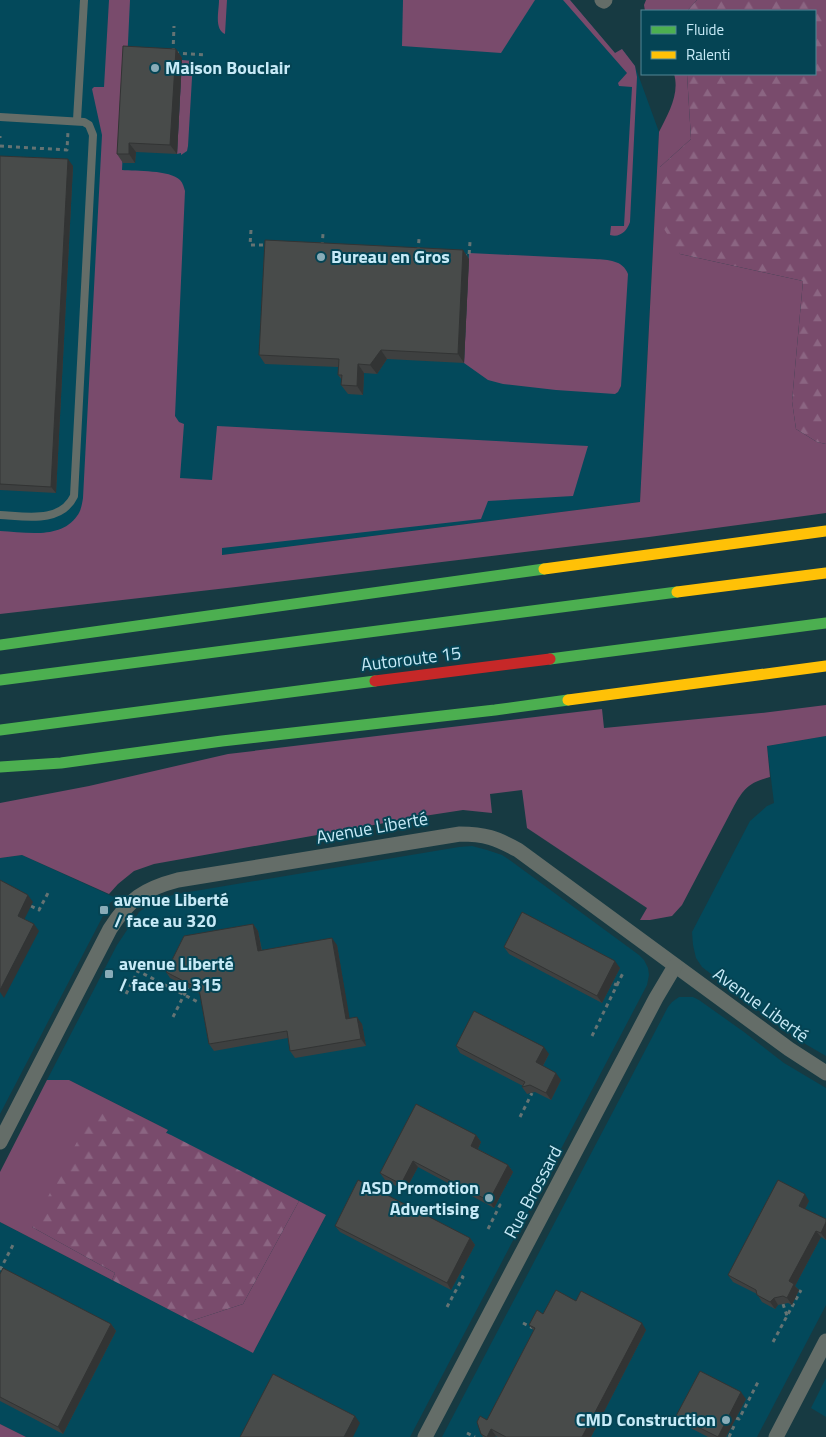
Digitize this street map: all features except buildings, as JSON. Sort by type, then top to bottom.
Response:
[{"type":"highway","points":[[0,645],[582,563],[826,531]]},
{"type":"highway","name":"Autoroute 15","points":[[0,680],[826,573]]},
{"type":"highway","points":[[29,629],[264,608]]},
{"type":"highway","name":"Autoroute 15","points":[[0,730],[826,623]]},
{"type":"highway","points":[[0,767],[61,763],[222,741],[494,710],[826,666]]},
{"type":"highway","points":[[9,778],[61,763]]},
{"type":"street","name":"Avenue Liberté","points":[[0,1142],[116,920],[133,900],[141,894],[178,880],[446,835],[474,834],[487,836],[518,850],[674,966],[789,1049],[826,1073]]},
{"type":"street","name":"Rue Brossard","points":[[426,1437],[674,966]]},
{"type":"street","points":[[776,1437],[826,1342]]},
{"type":"lane","points":[[73,120],[84,0]]},
{"type":"lane","points":[[0,117],[84,122],[89,125],[93,134],[74,496],[66,507],[57,513],[47,516],[0,515]]},
{"type":"path","points":[[173,53],[174,26]]},
{"type":"path","points":[[166,53],[206,55]]},
{"type":"path","points":[[0,146],[67,150],[73,120]]},
{"type":"path","points":[[251,230],[250,244],[268,246]]},
{"type":"path","points":[[313,248],[322,250],[323,234]]},
{"type":"path","points":[[418,256],[419,240]]},
{"type":"path","points":[[460,256],[469,256],[470,242]]},
{"type":"path","points":[[31,906],[39,910],[48,894]]},
{"type":"path","points":[[126,994],[138,971],[198,1002]]},
{"type":"path","points":[[592,1036],[624,971]]},
{"type":"path","points":[[612,983],[617,985]]},
{"type":"path","points":[[173,1017],[188,988]]},
{"type":"path","points":[[520,1118],[532,1094]]},
{"type":"path","points":[[488,1229],[500,1204],[496,1203]]},
{"type":"path","points":[[0,1270],[14,1243]]},
{"type":"path","points":[[447,1307],[463,1277],[459,1275]]},
{"type":"path","points":[[773,1342],[801,1290]]},
{"type":"path","points":[[783,1304],[787,1316]]},
{"type":"path","points":[[523,1323],[536,1329]]},
{"type":"path","points":[[736,1418],[738,1419],[758,1382]]},
{"type":"path","points":[[728,1437],[734,1426],[732,1425]]},
{"type":"path","points":[[467,1433],[475,1437]]},
{"type":"shaded area","points":[[0,0],[570,0],[615,53],[622,49],[635,66],[659,132],[640,502],[222,555],[0,570]]},
{"type":"shaded area","points":[[826,736],[826,1056],[767,1017],[702,967],[696,958],[692,932],[750,821],[767,806],[774,803],[767,746]]},
{"type":"shaded area","points":[[472,846],[502,855],[511,861],[639,955],[648,968],[649,975],[647,985],[410,1437],[26,1437],[0,1424],[0,1222],[253,1353],[326,1215],[166,1133],[168,1130],[69,1080],[47,1080],[117,945],[139,912],[161,898],[177,894]]},
{"type":"shaded area","points":[[22,855],[116,898],[110,903],[104,914],[0,1114],[0,858]]},
{"type":"shaded area","points":[[679,997],[693,997],[699,1000],[784,1063],[826,1088],[826,1305],[757,1437],[442,1437],[668,1007]]},
{"type":"shaded area","points":[[826,1378],[826,1417],[811,1408]]},
{"type":"green space","points":[[109,0],[130,0],[122,170],[169,174],[180,180],[185,191],[175,416],[179,422],[184,424],[180,478],[212,480],[217,426],[588,446],[573,496],[488,501],[481,519],[222,548],[222,555],[640,502],[659,132],[674,96],[674,75],[687,75],[691,139],[660,167],[680,254],[803,281],[792,401],[796,429],[817,442],[826,444],[826,513],[649,537],[0,614],[0,531],[42,533],[61,529],[70,524],[77,516],[83,498],[102,135],[92,89],[94,87],[104,87]]},
{"type":"green space","points":[[219,0],[227,0],[225,34],[218,24]]},
{"type":"green space","points":[[403,0],[535,0],[501,53],[402,46]]},
{"type":"green space","points":[[563,0],[570,0],[615,53],[622,49],[635,66],[637,77],[630,222],[625,231],[617,236],[610,235],[611,226],[624,226],[632,87],[619,86],[618,83],[627,73]]},
{"type":"green space","points":[[646,0],[697,0],[688,10],[645,10]]},
{"type":"green space","points":[[697,0],[826,0],[826,444],[817,442],[796,429],[792,401],[803,281],[680,254],[657,218],[660,167],[691,139],[687,75],[816,75],[816,10],[688,10]]},
{"type":"green space","points":[[182,60],[193,61],[188,146],[187,151],[181,155],[181,153],[177,154]]},
{"type":"green space","points":[[469,253],[600,259],[610,260],[623,266],[628,274],[621,386],[618,392],[615,394],[556,390],[503,384],[488,380],[464,363]]},
{"type":"green space","points":[[826,705],[826,736],[767,746],[770,777],[757,781],[741,794],[682,905],[672,916],[640,920],[647,908],[527,828],[522,790],[490,794],[492,813],[463,810],[154,864],[134,871],[109,894],[22,855],[0,858],[0,803],[89,786],[228,754],[602,709],[604,728]]},
{"type":"green space","points":[[47,1080],[69,1080],[168,1130],[32,1227],[115,1273],[112,1280],[0,1222],[0,1172]]},
{"type":"green space","points":[[97,1104],[171,1135],[299,1201],[243,1304],[191,1321],[112,1280],[115,1273],[32,1227]]},
{"type":"green space","points":[[299,1201],[326,1215],[253,1353],[191,1321],[243,1304]]},
{"type":"green space","points":[[0,1424],[26,1437],[0,1437]]},
{"type":"traffic: fast","points":[[0,645],[544,569]]},
{"type":"traffic: fast","points":[[0,680],[677,592]]},
{"type":"traffic: fast","points":[[550,659],[826,623]]},
{"type":"traffic: fast","points":[[0,730],[375,681]]},
{"type":"traffic: fast","points":[[0,767],[61,763],[222,741],[568,700]]},
{"type":"traffic: slow","points":[[544,569],[826,531]]},
{"type":"traffic: slow","points":[[677,592],[826,573]]},
{"type":"traffic: slow","points":[[568,700],[826,666]]},
{"type":"traffic: jam","points":[[375,681],[550,659]]},
{"type":"place","name":"Maison Bouclair","points":[[155,68]]},
{"type":"place","name":"Bureau en Gros","points":[[321,257]]},
{"type":"place","name":"avenue Liberté / face au 320","points":[[104,910]]},
{"type":"place","name":"avenue Liberté / face au 315","points":[[109,974]]},
{"type":"place","name":"ASD Promotion Advertising","points":[[489,1198]]},
{"type":"place","name":"CMD Construction","points":[[726,1420]]}]
